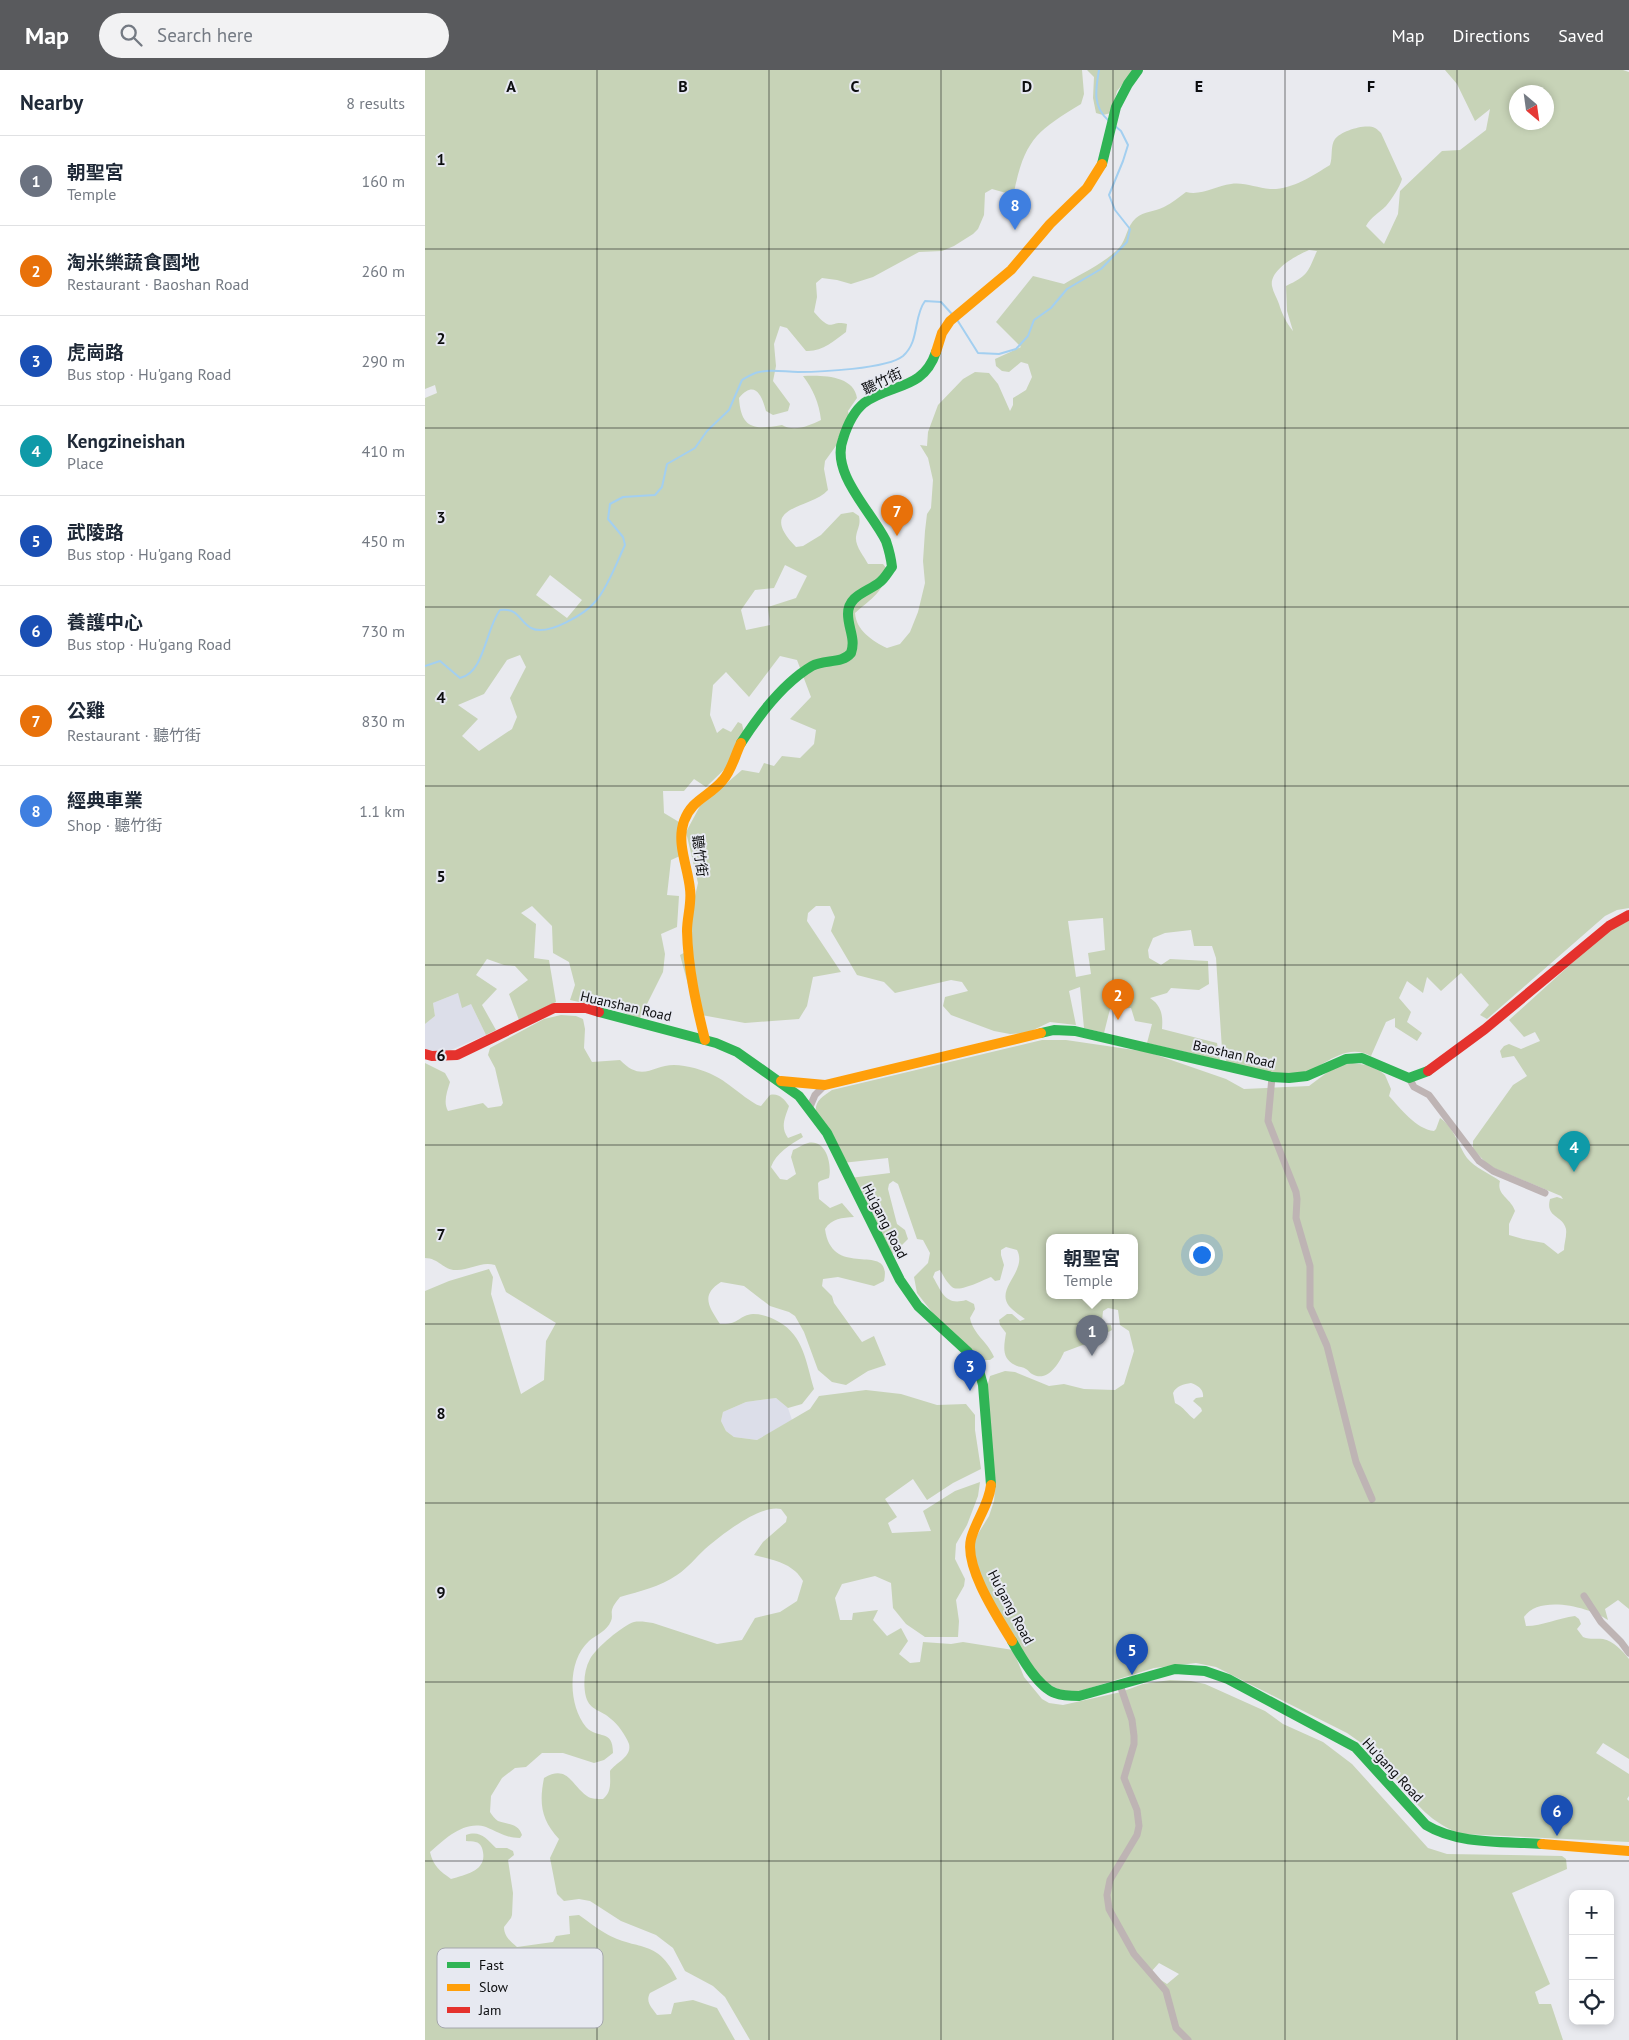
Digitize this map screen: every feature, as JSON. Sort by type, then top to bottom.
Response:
[{"type":"street","name":"聽竹街","points":[[705,1040],[688,954],[686,923],[690,889],[682,841],[683,825],[687,813],[696,799],[717,786],[724,778],[747,734],[781,692],[803,671],[820,662],[846,658],[851,653],[854,643],[849,609],[856,597],[866,589],[878,584],[892,567],[891,552],[865,511],[843,465],[840,448],[844,435],[858,409],[868,401],[917,380],[928,370],[948,322],[1011,270],[1050,224],[1095,179],[1102,167],[1107,152],[1109,132],[1119,98],[1130,79],[1138,70]]},
{"type":"street","points":[[1545,1193],[1493,1170],[1479,1161],[1429,1095],[1414,1087],[1409,1078],[1437,1066],[1500,1017],[1609,926],[1629,915]]},
{"type":"street","name":"Huanshan Road","points":[[425,1054],[432,1056],[457,1055],[554,1008],[586,1008],[705,1040],[737,1052],[799,1096],[809,1109]]},
{"type":"street","name":"Baoshan Road","points":[[780,1081],[825,1085],[1053,1030],[1075,1031],[1272,1078],[1307,1076],[1346,1059],[1362,1058],[1409,1078]]},
{"type":"street","points":[[1272,1078],[1268,1121],[1296,1192],[1296,1218],[1310,1266],[1310,1307],[1327,1346],[1357,1462],[1373,1499]]},
{"type":"street","points":[[809,1109],[815,1095],[825,1085]]},
{"type":"street","name":"Hu'gang Road","points":[[809,1109],[827,1133],[900,1280],[918,1306],[968,1352],[978,1367],[982,1377],[991,1486],[990,1497],[973,1537],[970,1549],[978,1575],[1010,1640],[1041,1684],[1050,1691],[1069,1696],[1079,1696],[1175,1669],[1205,1671],[1228,1679],[1355,1747],[1426,1825],[1441,1834],[1461,1838],[1629,1851]]},
{"type":"street","points":[[1584,1596],[1601,1622],[1629,1653]]},
{"type":"street","points":[[1120,1685],[1132,1720],[1134,1736],[1134,1744],[1125,1778],[1137,1810],[1139,1826],[1137,1835],[1110,1880],[1107,1895],[1109,1909],[1134,1954],[1167,1992],[1176,2028],[1188,2040]]},
{"type":"shaded area","points":[[458,993],[471,1004],[486,1035],[446,1052],[425,1050],[425,1024],[435,1016],[433,1003]]},
{"type":"shaded area","points":[[776,1398],[788,1408],[792,1420],[757,1440],[734,1437],[726,1431],[721,1421],[723,1412],[746,1402]]},
{"type":"green space","points":[[425,70],[1082,70],[1084,94],[1081,104],[1043,130],[1035,138],[1023,160],[1014,192],[1006,193],[992,189],[985,193],[984,215],[978,229],[973,234],[942,251],[919,252],[873,277],[851,284],[822,278],[816,283],[817,297],[814,312],[828,325],[837,323],[847,324],[846,332],[823,348],[806,351],[787,328],[780,326],[774,344],[776,366],[773,381],[790,404],[788,411],[773,415],[766,411],[760,395],[754,390],[745,392],[739,398],[743,416],[751,425],[764,427],[782,425],[796,428],[821,420],[815,396],[803,376],[836,378],[850,385],[855,390],[857,398],[848,411],[851,425],[825,461],[824,469],[828,490],[820,496],[790,510],[783,516],[781,523],[785,533],[796,547],[803,546],[821,535],[841,514],[853,512],[859,516],[860,522],[856,540],[860,551],[868,564],[883,564],[888,570],[880,590],[855,613],[856,619],[858,625],[866,634],[887,648],[900,644],[910,632],[918,612],[925,583],[923,561],[925,531],[927,514],[931,508],[933,480],[928,458],[920,445],[927,446],[928,432],[938,405],[963,379],[975,372],[989,373],[998,384],[1010,411],[1013,405],[1013,398],[1026,390],[1032,377],[1028,364],[1021,362],[1009,372],[1002,371],[996,366],[995,359],[1021,347],[996,322],[1033,276],[1064,284],[1100,263],[1119,248],[1130,225],[1136,218],[1142,214],[1164,207],[1186,192],[1197,193],[1236,184],[1270,189],[1294,185],[1330,165],[1333,145],[1338,136],[1366,126],[1376,128],[1381,133],[1402,179],[1388,203],[1366,226],[1384,244],[1398,214],[1400,191],[1442,151],[1460,150],[1486,130],[1490,109],[1475,121],[1457,84],[1445,70],[1623,70],[1629,72],[1629,908],[1617,910],[1605,916],[1487,1019],[1480,1015],[1489,1005],[1461,973],[1441,991],[1427,977],[1423,993],[1407,981],[1399,998],[1411,1012],[1407,1022],[1422,1033],[1417,1041],[1395,1027],[1395,1018],[1386,1022],[1371,1056],[1360,1052],[1350,1052],[1331,1059],[1302,1074],[1292,1076],[1227,1063],[1222,1049],[1216,958],[1212,946],[1194,946],[1191,930],[1165,933],[1153,938],[1148,950],[1149,958],[1161,965],[1170,959],[1208,961],[1209,984],[1199,990],[1171,988],[1167,993],[1150,998],[1157,1004],[1161,1012],[1162,1029],[1217,1043],[1220,1060],[1147,1043],[1152,1024],[1135,1021],[1131,1008],[1110,1009],[1104,1033],[1084,1028],[1080,987],[1069,991],[1076,1025],[1050,1022],[1027,1033],[1010,1034],[994,1031],[951,1015],[943,1006],[945,997],[968,991],[962,982],[951,980],[895,993],[884,982],[857,975],[831,931],[835,917],[830,906],[816,906],[808,913],[807,921],[841,972],[813,977],[807,1006],[799,1019],[745,1023],[696,1014],[680,955],[691,949],[688,927],[698,883],[686,832],[700,806],[742,770],[759,773],[764,763],[774,766],[782,756],[800,758],[814,744],[816,730],[790,719],[811,697],[797,660],[780,656],[749,697],[726,672],[713,685],[710,715],[717,733],[723,728],[731,732],[738,722],[742,724],[745,737],[731,763],[706,787],[694,779],[684,791],[663,791],[664,813],[679,822],[680,856],[671,860],[667,895],[679,896],[677,927],[661,934],[665,954],[663,972],[639,1020],[621,1011],[570,1000],[575,985],[569,962],[553,953],[552,926],[532,906],[521,913],[536,924],[534,958],[549,960],[556,1002],[519,1020],[509,994],[528,980],[515,966],[504,965],[487,959],[476,975],[497,989],[482,1005],[496,1030],[486,1035],[471,1004],[462,1008],[458,993],[433,1003],[435,1016],[425,1024],[425,398],[437,393],[435,385],[425,389]],"holes":[[[1309,250],[1317,251],[1306,273],[1286,286],[1287,311],[1293,331],[1281,311],[1272,286],[1272,280],[1279,269],[1285,264]],[[785,565],[807,576],[796,598],[768,607],[770,625],[746,630],[741,610],[755,590],[774,588]],[[550,575],[582,600],[567,618],[536,595]],[[520,655],[526,667],[510,698],[517,717],[512,729],[479,751],[462,736],[478,719],[458,705],[484,694],[507,660]],[[1103,918],[1105,950],[1088,953],[1091,974],[1076,977],[1068,921]]]},
{"type":"green space","points":[[1087,70],[1134,70],[1117,91],[1111,113],[1103,115],[1096,113],[1093,98],[1094,77]]},
{"type":"green space","points":[[1629,920],[1629,1609],[1618,1600],[1605,1609],[1608,1620],[1600,1615],[1577,1607],[1552,1604],[1531,1610],[1524,1617],[1526,1626],[1575,1616],[1581,1624],[1577,1629],[1583,1637],[1603,1639],[1610,1642],[1629,1659],[1629,1759],[1603,1743],[1596,1753],[1629,1774],[1629,1796],[1627,1799],[1629,1801],[1629,1842],[1462,1834],[1436,1821],[1425,1812],[1377,1754],[1347,1733],[1216,1667],[1196,1663],[1154,1668],[1077,1692],[1062,1691],[1043,1681],[1021,1652],[975,1567],[973,1542],[989,1516],[995,1490],[985,1395],[990,1376],[1005,1371],[1015,1372],[1049,1386],[1064,1384],[1084,1389],[1115,1390],[1124,1384],[1134,1351],[1129,1331],[1120,1325],[1118,1310],[1108,1308],[1103,1311],[1102,1321],[1106,1325],[1111,1325],[1112,1330],[1088,1343],[1064,1352],[1052,1371],[1043,1376],[1037,1376],[1025,1368],[1016,1366],[1005,1355],[1006,1333],[999,1320],[1007,1314],[1012,1314],[1020,1321],[1025,1319],[1009,1306],[1006,1299],[1008,1286],[1016,1272],[1019,1258],[1017,1250],[1006,1247],[1001,1250],[1004,1265],[1000,1280],[995,1281],[991,1277],[965,1287],[955,1288],[948,1283],[940,1270],[935,1272],[933,1277],[942,1292],[949,1299],[953,1301],[966,1300],[974,1304],[975,1309],[970,1318],[972,1324],[994,1357],[990,1360],[979,1360],[939,1321],[917,1293],[914,1277],[928,1263],[930,1253],[923,1240],[917,1239],[898,1184],[893,1181],[889,1184],[888,1189],[897,1224],[905,1230],[908,1239],[892,1255],[850,1178],[890,1173],[888,1158],[842,1163],[816,1114],[816,1106],[819,1100],[832,1090],[1042,1040],[1066,1040],[1148,1052],[1226,1079],[1244,1089],[1309,1086],[1329,1071],[1342,1065],[1352,1063],[1367,1065],[1385,1075],[1391,1089],[1389,1096],[1409,1117],[1421,1126],[1434,1131],[1440,1118],[1449,1126],[1467,1158],[1500,1181],[1500,1190],[1515,1211],[1509,1224],[1509,1235],[1544,1243],[1558,1254],[1564,1250],[1566,1229],[1562,1221],[1552,1213],[1549,1205],[1550,1199],[1557,1197],[1563,1199],[1561,1196],[1489,1166],[1473,1149],[1473,1141],[1513,1085],[1527,1076],[1514,1056],[1502,1058],[1500,1051],[1509,1044],[1521,1049],[1540,1041],[1535,1032],[1524,1037],[1509,1020],[1612,927]],"holes":[[[1191,1383],[1200,1388],[1203,1397],[1196,1398],[1193,1401],[1202,1411],[1194,1419],[1181,1406],[1175,1403],[1173,1393],[1178,1387],[1183,1385]]]},
{"type":"green space","points":[[561,1015],[576,1016],[583,1019],[585,1029],[584,1048],[592,1062],[620,1060],[628,1067],[641,1072],[674,1065],[684,1066],[715,1076],[757,1105],[761,1106],[770,1095],[781,1097],[789,1106],[784,1122],[784,1130],[788,1138],[801,1133],[803,1137],[788,1146],[773,1162],[771,1167],[780,1179],[787,1180],[796,1174],[791,1157],[793,1150],[808,1143],[820,1145],[824,1149],[829,1161],[830,1173],[829,1178],[818,1183],[819,1199],[830,1208],[842,1203],[854,1217],[838,1219],[828,1225],[825,1229],[830,1245],[838,1254],[849,1258],[871,1260],[880,1263],[884,1269],[884,1281],[874,1286],[838,1277],[823,1279],[822,1286],[832,1296],[834,1303],[862,1342],[874,1336],[886,1365],[868,1371],[846,1385],[832,1382],[818,1370],[804,1332],[795,1316],[770,1306],[744,1286],[721,1282],[710,1292],[709,1297],[710,1307],[720,1324],[735,1322],[753,1314],[763,1315],[779,1322],[799,1342],[814,1389],[802,1404],[788,1408],[776,1398],[746,1402],[723,1412],[721,1421],[726,1431],[734,1437],[757,1440],[810,1409],[819,1396],[866,1390],[901,1394],[937,1405],[966,1404],[975,1415],[975,1430],[981,1469],[953,1483],[927,1500],[913,1479],[885,1499],[897,1517],[888,1523],[892,1533],[931,1531],[923,1511],[955,1491],[980,1482],[978,1496],[967,1525],[956,1544],[955,1559],[965,1579],[964,1586],[956,1600],[959,1621],[958,1637],[925,1637],[906,1624],[893,1608],[891,1583],[875,1576],[842,1584],[835,1598],[840,1620],[852,1620],[853,1613],[878,1610],[873,1620],[887,1636],[901,1628],[908,1641],[899,1654],[910,1663],[920,1662],[923,1642],[951,1644],[963,1642],[1013,1650],[1024,1677],[1042,1699],[1049,1703],[1063,1705],[1121,1692],[1143,1684],[1170,1680],[1205,1684],[1265,1711],[1283,1724],[1323,1742],[1352,1764],[1428,1848],[1447,1854],[1562,1856],[1566,1859],[1567,1869],[1512,1893],[1550,1984],[1535,1992],[1539,2004],[1551,2004],[1563,2040],[750,2040],[725,1997],[713,1986],[685,1971],[673,1948],[656,1935],[621,1921],[590,1901],[579,1899],[564,1901],[557,1894],[550,1858],[559,1839],[545,1818],[542,1795],[544,1778],[559,1773],[569,1778],[588,1797],[603,1799],[609,1790],[610,1771],[628,1752],[629,1744],[622,1730],[608,1716],[590,1705],[586,1697],[585,1688],[585,1673],[590,1659],[597,1649],[617,1632],[634,1622],[643,1622],[653,1623],[717,1644],[742,1640],[755,1618],[780,1612],[797,1601],[803,1581],[799,1575],[782,1563],[754,1555],[763,1542],[786,1522],[787,1517],[781,1509],[772,1509],[762,1511],[730,1529],[677,1575],[663,1583],[620,1597],[614,1604],[612,1620],[582,1650],[574,1671],[573,1695],[576,1707],[586,1727],[595,1733],[608,1737],[613,1753],[604,1760],[594,1763],[563,1753],[542,1753],[526,1767],[515,1768],[502,1778],[491,1796],[490,1812],[498,1821],[518,1828],[522,1835],[520,1838],[506,1836],[486,1827],[470,1826],[455,1832],[430,1852],[437,1868],[451,1879],[476,1870],[483,1861],[481,1845],[466,1841],[466,1835],[479,1834],[496,1848],[507,1848],[513,1851],[514,1855],[508,1860],[513,1893],[512,1915],[504,1930],[506,1936],[517,1947],[553,1942],[556,1936],[570,1934],[569,1916],[579,1915],[616,1939],[645,1947],[662,1957],[677,1979],[650,1993],[648,1999],[657,2015],[671,2014],[674,2003],[693,2000],[717,2008],[735,2040],[425,2040],[425,1291],[449,1281],[489,1269],[493,1277],[491,1294],[521,1394],[544,1380],[546,1341],[556,1323],[506,1292],[495,1265],[485,1264],[462,1270],[452,1270],[434,1260],[425,1258],[425,1063],[445,1073],[450,1082],[446,1101],[448,1111],[483,1103],[488,1108],[501,1106],[503,1103],[495,1068],[488,1055],[490,1048],[544,1019]],"holes":[[[1159,1963],[1179,1974],[1167,1984],[1150,1973]]]},
{"type":"waterway","points":[[1099,70],[1096,90],[1097,103],[1099,109],[1108,120]]},
{"type":"waterway","points":[[956,318],[978,353],[999,354],[1016,349],[1028,336],[1034,320],[1051,308],[1067,289],[1101,269],[1127,242],[1130,229],[1115,210],[1109,195],[1128,145],[1121,131],[1115,126]]},
{"type":"waterway","points":[[425,666],[440,661],[460,678],[468,674],[475,668],[480,659],[495,618],[500,610],[515,613],[531,628],[538,630],[556,627],[576,617],[591,606],[604,589],[625,545],[623,537],[608,519],[610,504],[623,497],[655,495],[662,487],[667,464],[695,448],[707,431],[729,410],[742,380],[763,371],[836,370],[883,364],[903,356],[908,350],[912,343],[921,307],[925,301],[941,302],[951,313]]},
{"type":"traffic: fast","points":[[1102,164],[1116,107],[1138,70]]},
{"type":"traffic: fast","points":[[741,743],[764,711],[791,681],[812,666],[843,659],[851,653],[853,643],[848,619],[851,602],[880,582],[892,567],[886,541],[847,479],[842,465],[843,439],[851,420],[864,403],[915,380],[930,365],[936,352]]},
{"type":"traffic: fast","points":[[599,1012],[716,1043],[737,1052],[799,1096],[827,1133],[900,1280],[918,1306],[968,1352],[978,1367],[983,1385],[991,1485]]},
{"type":"traffic: fast","points":[[1041,1033],[1054,1030],[1075,1031],[1272,1077],[1307,1076],[1346,1059],[1362,1058],[1409,1078],[1428,1071]]},
{"type":"traffic: fast","points":[[1012,1641],[1042,1685],[1055,1693],[1064,1695],[1079,1696],[1175,1669],[1205,1671],[1228,1679],[1355,1747],[1426,1825],[1453,1836],[1467,1839],[1542,1844]]},
{"type":"traffic: slow","points":[[936,352],[942,333],[950,321],[1011,270],[1050,224],[1087,188],[1102,164]]},
{"type":"traffic: slow","points":[[705,1040],[689,959],[687,931],[690,894],[681,838],[682,829],[691,808],[718,786],[726,776],[741,743]]},
{"type":"traffic: slow","points":[[781,1081],[825,1085],[1041,1033]]},
{"type":"traffic: slow","points":[[991,1485],[988,1499],[971,1539],[970,1550],[977,1578],[1012,1641]]},
{"type":"traffic: slow","points":[[1542,1844],[1629,1851]]},
{"type":"traffic: jam","points":[[1428,1071],[1485,1029],[1609,926],[1629,915]]},
{"type":"traffic: jam","points":[[425,1054],[432,1056],[457,1055],[554,1008],[586,1008],[599,1012]]},
{"type":"place","name":"經典車業","points":[[1015,230]]},
{"type":"place","name":"公雞","points":[[897,536]]},
{"type":"place","name":"淘米樂蔬食園地","points":[[1118,1020]]},
{"type":"place","name":"Kengzineishan","points":[[1574,1172]]},
{"type":"place","name":"朝聖宮","points":[[1092,1356]]},
{"type":"place","name":"虎崗路","points":[[970,1391]]},
{"type":"place","name":"武陵路","points":[[1132,1675]]},
{"type":"place","name":"養護中心","points":[[1557,1836]]}]
